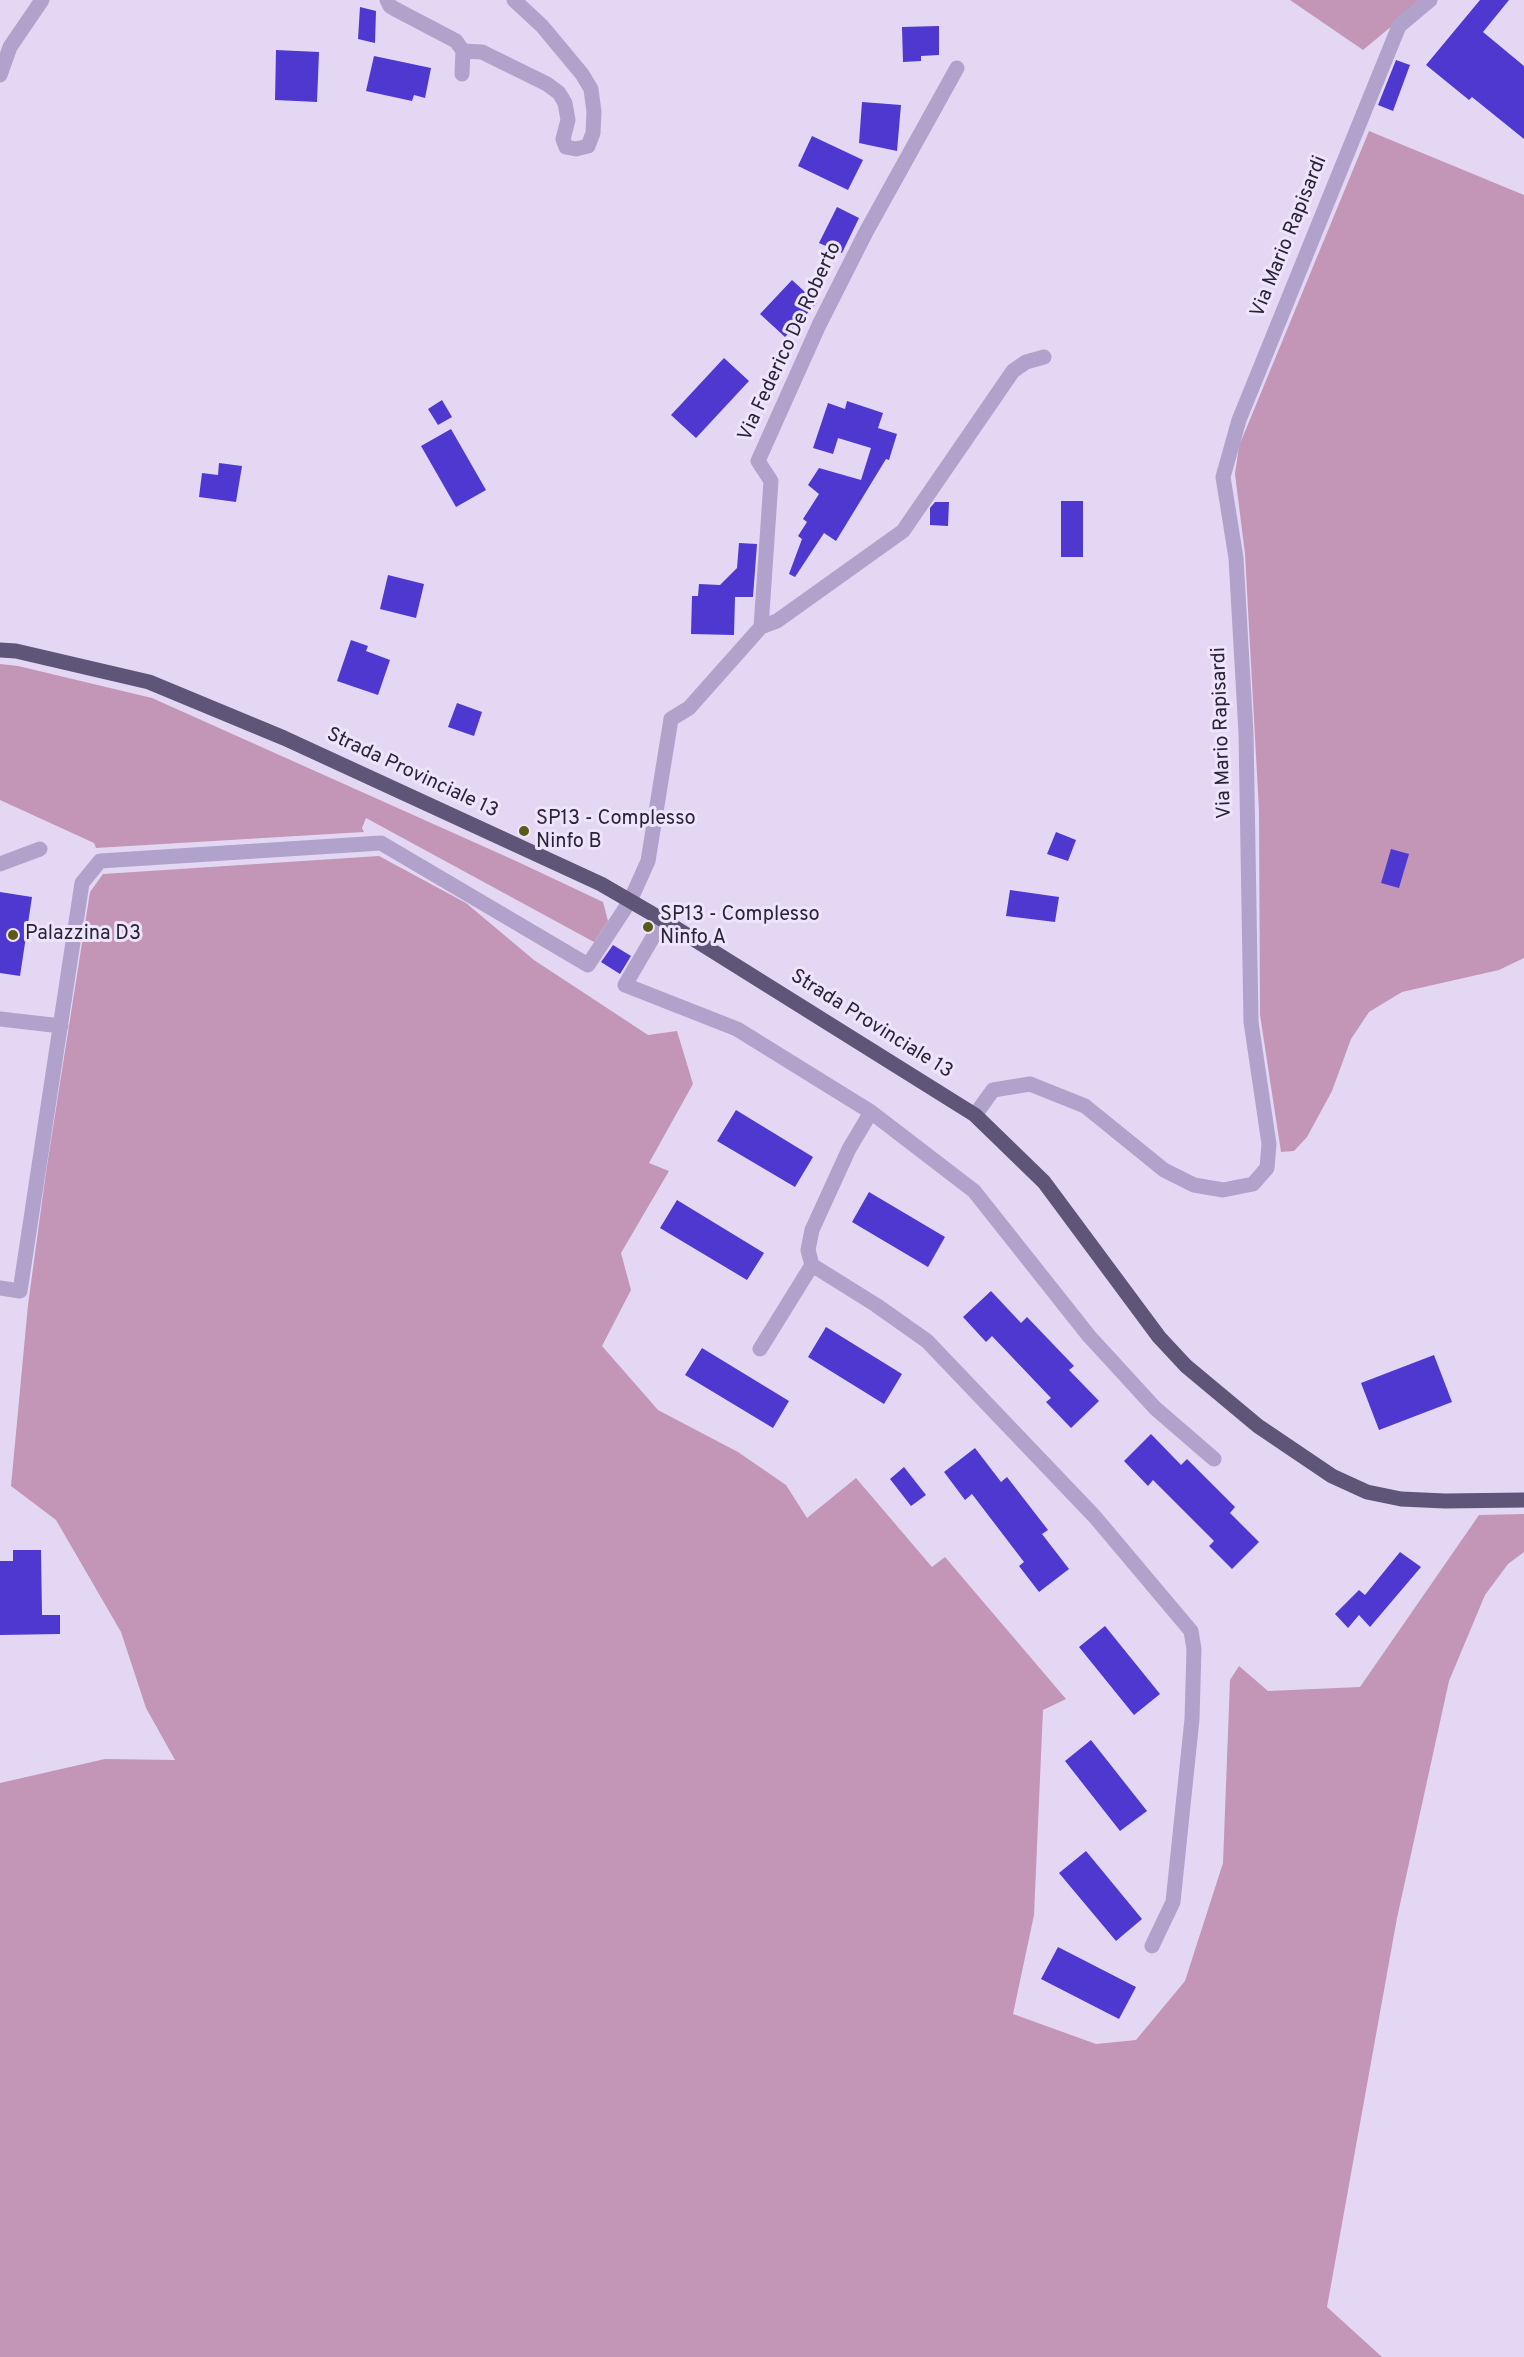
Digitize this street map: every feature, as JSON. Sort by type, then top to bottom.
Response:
[{"type":"main road","name":"Strada Provinciale 13","points":[[0,650],[16,651],[149,682],[284,738],[601,884],[663,920],[975,1115],[1044,1182],[1159,1337],[1186,1366],[1258,1426],[1332,1476],[1367,1492],[1401,1498],[1445,1501],[1524,1500]]},
{"type":"street","points":[[0,75],[10,47],[42,0]]},
{"type":"street","points":[[387,0],[395,9],[456,41],[463,51],[462,74]]},
{"type":"street","points":[[463,51],[482,52],[547,84],[559,93],[566,103],[568,120],[563,139],[566,147],[576,149],[588,146],[593,133],[594,112],[591,89],[582,74],[542,26],[514,0]]},
{"type":"street","name":"Via Mario Rapisardi","points":[[975,1115],[993,1090],[1030,1084],[1085,1106],[1164,1170],[1194,1185],[1223,1190],[1253,1184],[1267,1168],[1269,1144],[1251,1022],[1246,733],[1237,581],[1223,477],[1239,420],[1399,26],[1430,0]]},
{"type":"street","name":"Via Federico De Roberto","points":[[761,627],[771,481],[758,461],[845,273],[957,68]]},
{"type":"street","points":[[0,1288],[20,1291],[82,882],[100,861],[381,843],[588,965],[630,901],[648,861],[671,720],[689,708],[761,627],[777,621],[903,531],[1013,371],[1026,362],[1044,357]]},
{"type":"street","points":[[0,864],[40,849]]},
{"type":"street","points":[[663,920],[625,985],[737,1029],[871,1112],[974,1191],[1089,1336],[1155,1408],[1214,1459]]},
{"type":"street","points":[[0,1019],[61,1026]]},
{"type":"street","points":[[871,1112],[849,1149],[812,1230],[808,1250],[812,1265],[876,1305],[927,1341],[1095,1518],[1191,1631],[1194,1649],[1192,1719],[1173,1902],[1152,1946]]},
{"type":"street","points":[[760,1349],[812,1265]]},
{"type":"shaded area","points":[[1290,0],[1423,0],[1363,50]]},
{"type":"shaded area","points":[[1369,131],[1524,195],[1524,958],[1499,970],[1402,992],[1369,1012],[1351,1039],[1332,1091],[1307,1137],[1294,1151],[1281,1152],[1260,1015],[1259,811],[1245,554],[1235,474],[1239,446]]},
{"type":"shaded area","points":[[0,664],[18,666],[152,698],[603,902],[608,921],[594,942],[366,818],[362,828],[364,832],[96,848],[94,843],[0,800]]},
{"type":"shaded area","points":[[379,856],[466,903],[534,960],[648,1035],[677,1031],[693,1084],[649,1163],[669,1171],[621,1253],[631,1290],[602,1346],[658,1410],[738,1452],[786,1485],[807,1518],[856,1478],[932,1567],[945,1557],[1066,1699],[1043,1710],[1034,1915],[1013,2014],[1096,2044],[1136,2040],[1185,1981],[1223,1863],[1230,1680],[1239,1666],[1268,1691],[1360,1687],[1479,1515],[1524,1514],[1524,1552],[1508,1564],[1485,1595],[1449,1681],[1397,1918],[1327,2307],[1382,2357],[0,2357],[0,1783],[105,1759],[175,1760],[146,1708],[121,1632],[56,1520],[11,1486],[28,1305],[46,1172],[90,892],[103,874]]},
{"type":"building","points":[[1480,0],[1509,0],[1483,32],[1524,66],[1524,139],[1472,97],[1469,100],[1426,65]]},
{"type":"building","points":[[360,7],[376,11],[375,43],[358,39]]},
{"type":"building","points":[[939,26],[939,55],[921,56],[921,61],[903,62],[902,27]]},
{"type":"building","points":[[276,50],[319,52],[317,102],[275,100]]},
{"type":"building","points":[[374,56],[431,68],[425,98],[414,95],[412,101],[366,91]]},
{"type":"building","points":[[1396,60],[1410,65],[1393,111],[1378,105]]},
{"type":"building","points":[[862,102],[901,105],[897,151],[859,143]]},
{"type":"building","points":[[812,136],[863,160],[848,190],[798,166]]},
{"type":"building","points":[[837,207],[859,218],[842,253],[819,243]]},
{"type":"building","points":[[792,280],[817,303],[785,337],[760,314]]},
{"type":"building","points":[[724,358],[749,381],[696,438],[671,415]]},
{"type":"building","points":[[442,400],[452,417],[438,425],[428,409]]},
{"type":"building","points":[[847,401],[883,413],[878,428],[897,434],[889,460],[886,459],[836,541],[824,533],[795,577],[789,574],[802,539],[798,536],[807,522],[803,519],[819,494],[808,485],[819,468],[861,480],[871,448],[838,438],[833,454],[813,448],[828,403],[845,409]]},
{"type":"building","points":[[451,429],[486,490],[456,507],[421,446]]},
{"type":"building","points":[[219,463],[242,466],[236,502],[199,497],[202,473],[218,475]]},
{"type":"building","points":[[1061,501],[1083,501],[1083,557],[1061,557]]},
{"type":"building","points":[[935,502],[949,502],[948,526],[930,525],[930,508]]},
{"type":"building","points":[[739,543],[757,544],[753,597],[735,597],[734,635],[691,634],[692,596],[698,596],[699,584],[720,585],[737,568]]},
{"type":"building","points":[[388,575],[424,584],[416,618],[380,609]]},
{"type":"building","points":[[351,640],[368,646],[366,651],[390,660],[378,695],[337,681]]},
{"type":"building","points":[[457,703],[482,712],[474,736],[448,727]]},
{"type":"building","points":[[1056,832],[1076,840],[1068,861],[1047,854]]},
{"type":"building","points":[[1391,849],[1409,854],[1399,888],[1381,883]]},
{"type":"building","points":[[1010,890],[1059,897],[1055,922],[1006,916]]},
{"type":"building","name":"Palazzina D3","points":[[0,892],[32,897],[20,976],[0,973]]},
{"type":"building","points":[[613,945],[631,956],[620,974],[601,962]]},
{"type":"building","points":[[736,1110],[813,1157],[795,1187],[717,1141]]},
{"type":"building","points":[[869,1192],[945,1237],[928,1267],[852,1222]]},
{"type":"building","points":[[677,1200],[764,1253],[747,1280],[660,1228]]},
{"type":"building","points":[[991,1291],[1021,1323],[1027,1317],[1074,1366],[1069,1370],[1099,1401],[1071,1428],[1046,1402],[1051,1398],[992,1336],[986,1342],[963,1317]]},
{"type":"building","points":[[826,1327],[902,1374],[884,1404],[808,1357]]},
{"type":"building","points":[[702,1348],[789,1401],[773,1428],[685,1375]]},
{"type":"building","points":[[1434,1355],[1452,1402],[1379,1430],[1361,1383]]},
{"type":"building","points":[[1151,1434],[1181,1465],[1187,1459],[1235,1507],[1230,1513],[1259,1542],[1232,1569],[1209,1546],[1214,1541],[1153,1480],[1148,1486],[1124,1461]]},
{"type":"building","points":[[975,1448],[1001,1482],[1007,1477],[1048,1530],[1042,1534],[1069,1569],[1039,1592],[1019,1566],[1024,1562],[972,1494],[965,1500],[944,1472]]},
{"type":"building","points":[[904,1467],[926,1495],[911,1506],[890,1479]]},
{"type":"building","points":[[13,1550],[41,1550],[42,1615],[60,1615],[60,1634],[0,1635],[0,1561],[13,1561]]},
{"type":"building","points":[[1400,1552],[1421,1567],[1370,1627],[1359,1615],[1348,1628],[1335,1614],[1359,1590],[1365,1595]]},
{"type":"building","points":[[1105,1626],[1160,1694],[1134,1715],[1079,1647]]},
{"type":"building","points":[[1091,1740],[1147,1811],[1120,1831],[1065,1761]]},
{"type":"building","points":[[1086,1851],[1142,1919],[1116,1941],[1059,1873]]},
{"type":"building","points":[[1058,1947],[1136,1987],[1119,2019],[1041,1979]]},
{"type":"place","name":"SP13 - Complesso Ninfo B","points":[[524,831]]},
{"type":"place","name":"SP13 - Complesso Ninfo A","points":[[648,927]]},
{"type":"place","name":"Palazzina D3","points":[[13,935]]}]
